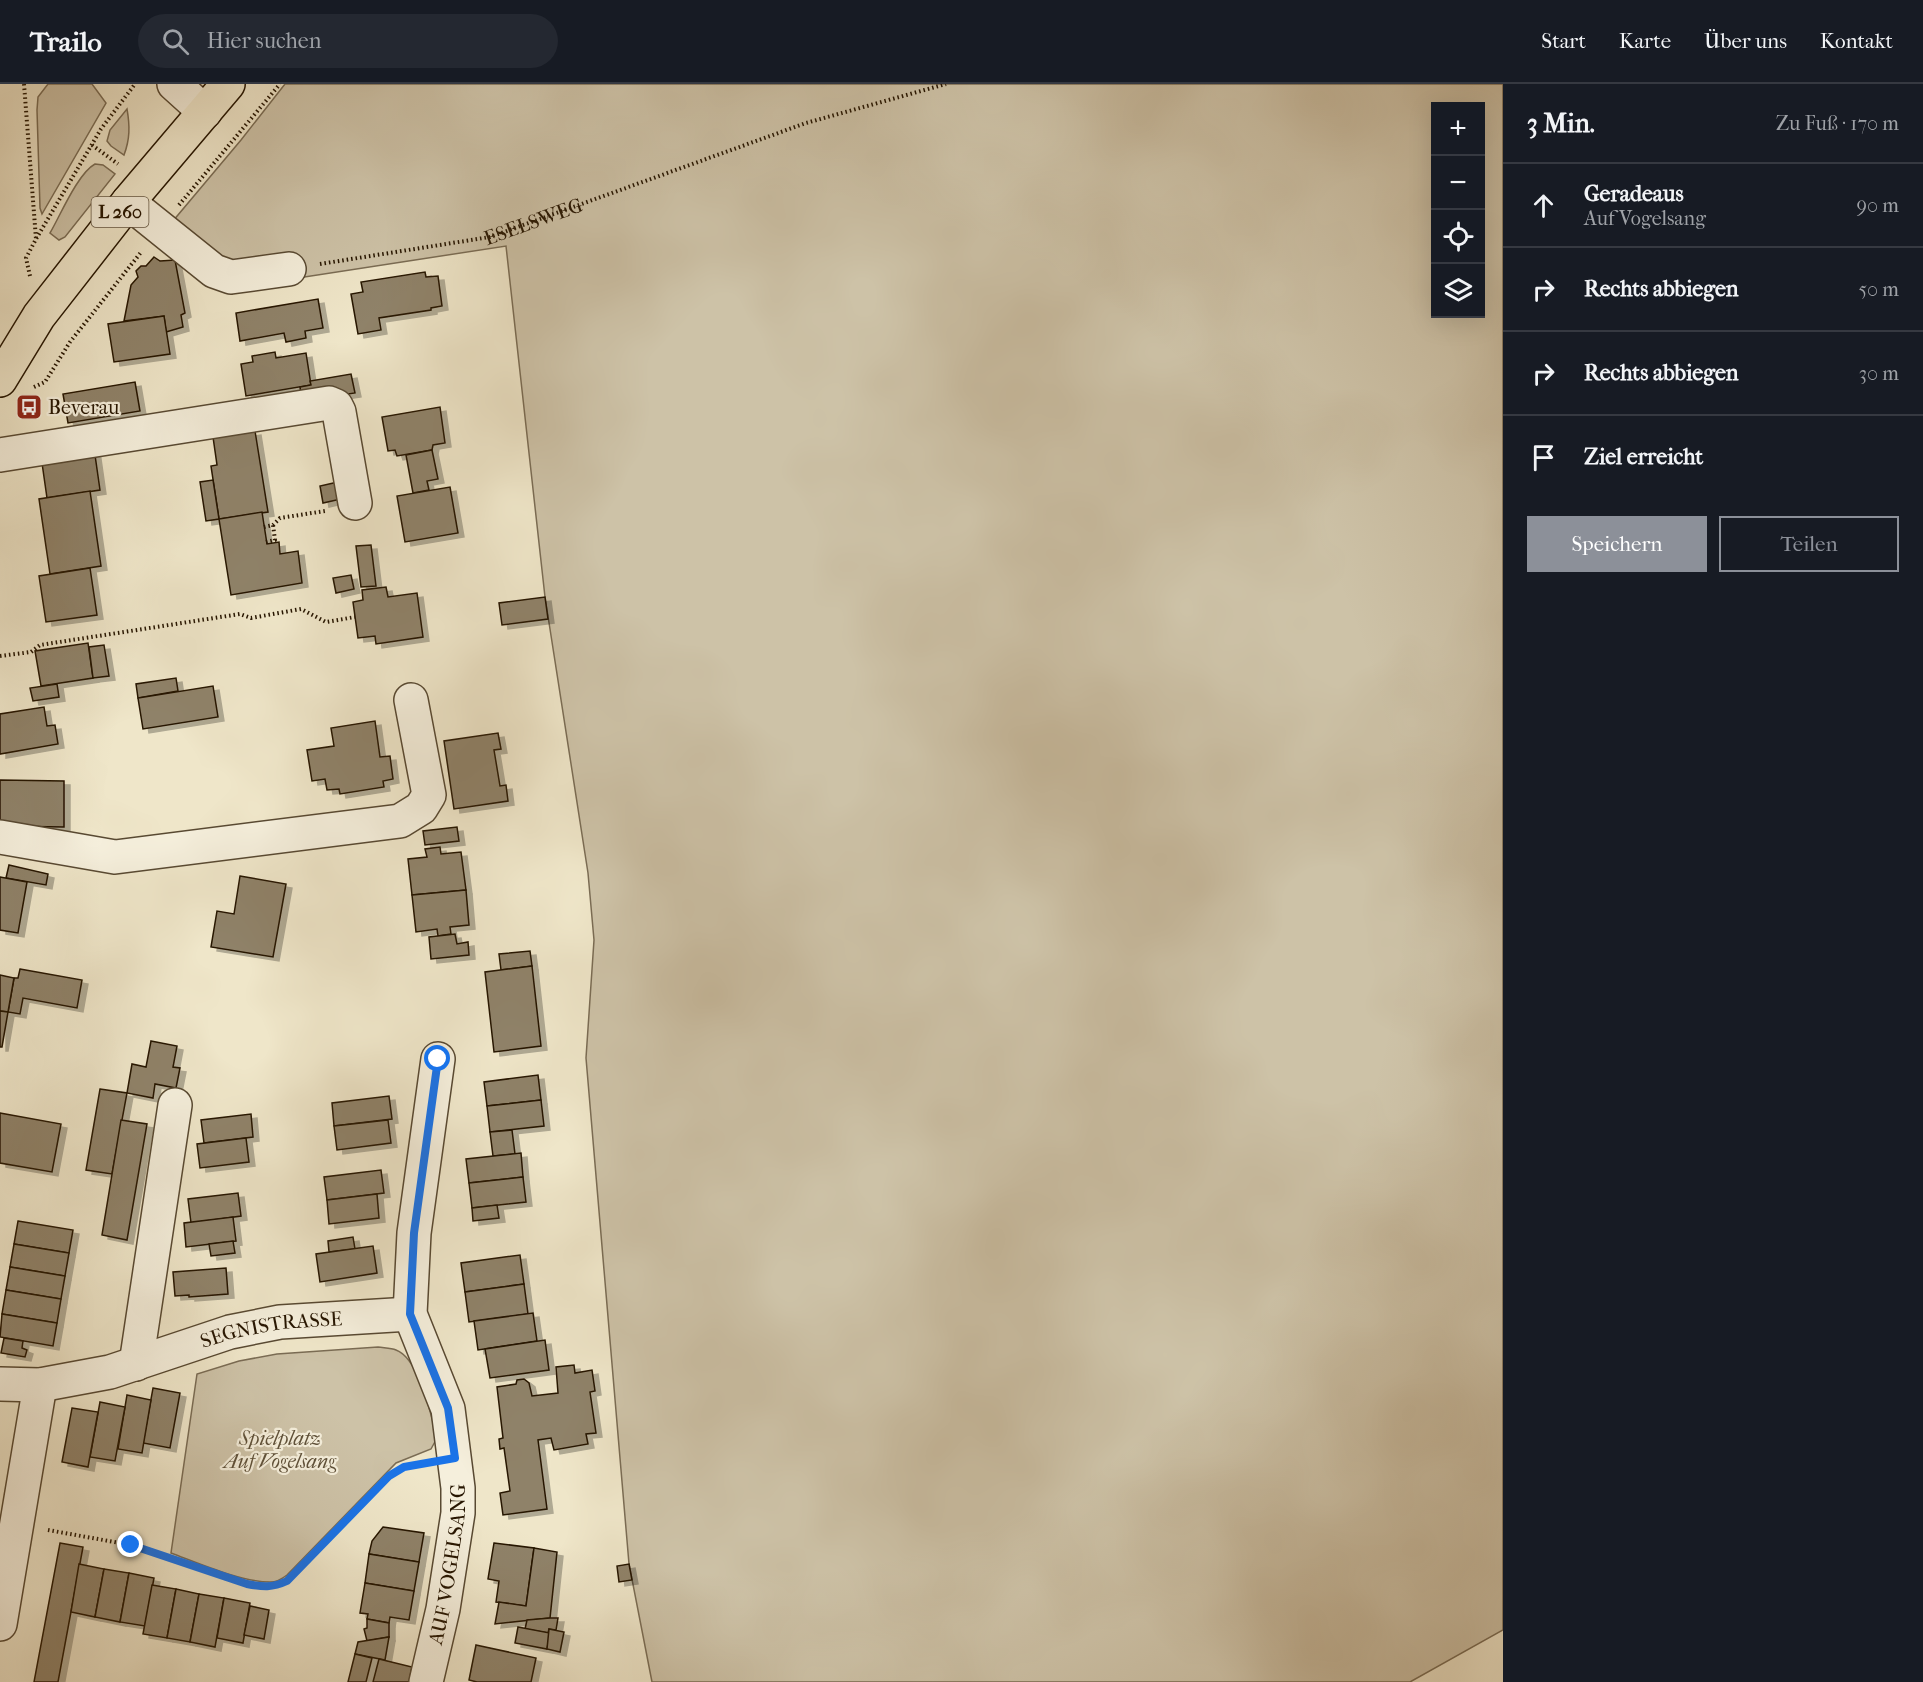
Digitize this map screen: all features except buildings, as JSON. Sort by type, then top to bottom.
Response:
[{"type":"main road","name":"L 260","points":[[13,386],[39,316],[129,202],[228,84]]},
{"type":"street","points":[[174,84],[205,112]]},
{"type":"street","points":[[129,202],[167,219],[214,271],[231,277],[289,269]]},
{"type":"street","points":[[0,455],[329,404],[336,406],[339,412],[345,506]]},
{"type":"street","points":[[0,837],[115,857],[400,821],[421,808],[429,795],[411,700]]},
{"type":"street","points":[[0,857],[118,876],[375,845]]},
{"type":"street","name":"AUF VOGELSANG","points":[[426,1682],[443,1609],[458,1513],[458,1488],[448,1408],[410,1314],[414,1233],[438,1059]]},
{"type":"street","points":[[136,1364],[175,1105]]},
{"type":"street","name":"SEGNISTRASSE","points":[[0,1384],[40,1384],[110,1372],[230,1332],[270,1324],[410,1314]]},
{"type":"street","points":[[0,1624],[40,1384]]},
{"type":"path","points":[[24,84],[36,239]]},
{"type":"path","points":[[39,316],[26,258],[101,129],[135,84]]},
{"type":"path","points":[[13,386],[45,382],[70,342],[167,219],[280,84]]},
{"type":"path","name":"ESELSWEG","points":[[289,269],[490,237],[806,123],[946,84]]},
{"type":"path","points":[[264,527],[273,525],[280,518],[345,506]]},
{"type":"path","points":[[266,542],[275,540],[273,525]]},
{"type":"path","points":[[0,656],[31,652],[40,645],[240,614],[251,618],[302,609],[326,622],[355,617]]},
{"type":"path","points":[[18,1525],[131,1545],[247,1584],[274,1587],[287,1581],[389,1476],[404,1467],[455,1458]]},
{"type":"green space","points":[[48,84],[92,84],[106,103],[42,214],[37,110],[38,97]]},
{"type":"green space","points":[[285,84],[1503,84],[1503,1630],[1410,1682],[652,1682],[629,1564],[586,1058],[594,940],[588,873],[545,597],[506,246],[220,290],[157,240]]},
{"type":"green space","points":[[127,109],[129,132],[124,155],[107,141],[110,130]]},
{"type":"green space","points":[[95,164],[103,165],[115,174],[65,237],[59,240],[50,233],[76,185]]},
{"type":"green space","name":"Spielplatz Auf Vogelsang","points":[[378,1347],[394,1349],[412,1364],[428,1403],[437,1438],[431,1449],[396,1463],[287,1575],[279,1580],[270,1582],[246,1579],[171,1553],[197,1374],[239,1361],[277,1354]]},
{"type":"place","name":"Beverau","points":[[29,407]]},
{"type":"route","points":[[131,1545],[247,1584],[274,1587],[287,1581],[389,1476],[404,1467],[455,1458],[448,1408],[410,1314],[414,1233],[438,1059]]}]
